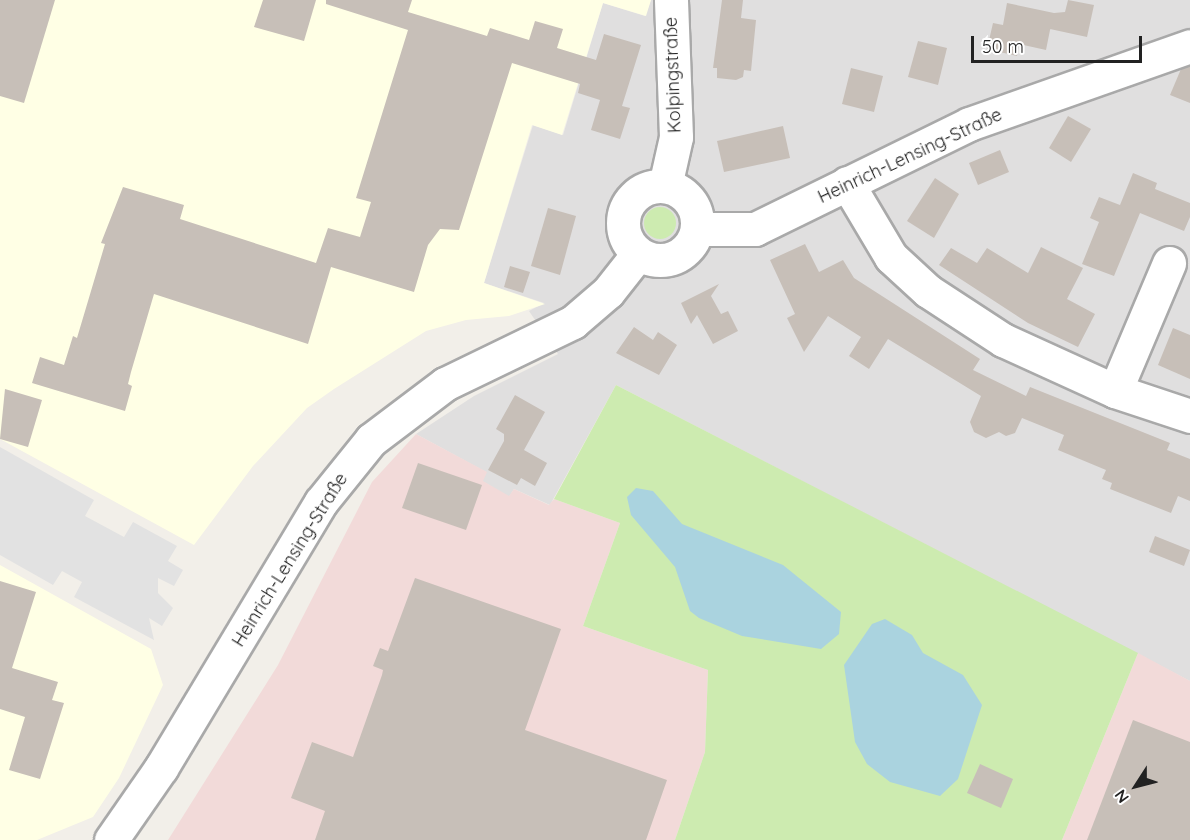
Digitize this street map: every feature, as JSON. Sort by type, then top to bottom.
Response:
[{"type":"street","name":"Kolpingstraße","points":[[665,186],[677,129],[671,0]]},
{"type":"street","name":"Heinrich-Lensing-Straße","points":[[698,229],[755,230],[969,124],[1190,46]]},
{"type":"street","points":[[848,183],[891,257],[928,291],[1003,340],[1115,391],[1190,416]]},
{"type":"street","points":[[665,186],[693,205],[698,229],[690,246],[674,258],[650,259],[638,254],[624,234],[625,209],[641,190],[665,186]]},
{"type":"street","name":"Heinrich-Lensing-Straße","points":[[111,840],[178,741],[321,502],[364,447],[398,416],[445,384],[573,322],[608,292],[638,254]]},
{"type":"street","points":[[1115,391],[1169,263]]},
{"type":"shaded area","points":[[0,0],[651,0],[646,16],[603,3],[562,135],[532,125],[484,283],[545,304],[509,316],[466,320],[426,331],[334,389],[307,408],[253,466],[194,545],[0,439]]},
{"type":"shaded area","points":[[651,0],[1190,0],[1190,681],[616,385],[550,505],[514,489],[509,497],[482,481],[486,472],[416,434],[474,396],[558,354],[529,311],[544,303],[484,283],[533,125],[563,135],[603,3],[645,16]]},
{"type":"shaded area","points":[[416,434],[487,472],[483,481],[509,496],[514,489],[549,505],[554,499],[620,523],[583,626],[708,670],[705,752],[675,840],[168,840],[278,665],[372,482]]},
{"type":"shaded area","points":[[0,447],[94,500],[85,516],[124,537],[133,522],[177,546],[168,561],[183,570],[174,586],[158,578],[158,593],[173,608],[162,626],[149,618],[154,640],[74,597],[82,582],[62,571],[53,585],[0,555]]},
{"type":"shaded area","points":[[0,565],[151,649],[163,685],[119,778],[93,817],[37,840],[0,840]]},
{"type":"shaded area","points":[[1138,653],[1190,681],[1190,840],[1062,840]]},
{"type":"green space","points":[[660,207],[671,212],[676,223],[671,234],[660,239],[649,234],[644,223],[649,212]]},
{"type":"green space","points":[[616,385],[1138,653],[1062,840],[675,840],[705,752],[708,670],[583,626],[620,523],[554,499]]},
{"type":"water","points":[[636,488],[653,491],[682,524],[783,565],[841,612],[839,634],[821,649],[742,636],[699,618],[690,611],[675,567],[631,515],[627,497]]},
{"type":"water","points":[[885,619],[912,635],[923,653],[963,675],[982,705],[958,779],[940,796],[890,782],[867,764],[855,742],[844,665],[872,624]]},
{"type":"building","points":[[0,0],[55,0],[24,103],[0,96]]},
{"type":"building","points":[[263,0],[316,0],[304,41],[254,27]]},
{"type":"building","points":[[326,0],[412,0],[408,12],[487,36],[490,28],[529,40],[535,21],[563,29],[557,48],[596,60],[604,34],[641,45],[622,106],[630,108],[620,139],[591,130],[600,100],[578,93],[580,84],[512,63],[459,230],[440,229],[428,245],[414,292],[331,267],[308,344],[154,294],[128,384],[132,386],[125,411],[32,383],[40,357],[64,365],[73,336],[77,338],[105,244],[101,243],[123,187],[184,205],[180,219],[316,263],[328,228],[360,237],[371,202],[356,198],[408,30],[326,4]]},
{"type":"building","points":[[722,0],[743,0],[741,18],[756,20],[751,71],[744,70],[743,77],[736,80],[717,78],[717,68],[713,68]]},
{"type":"building","points":[[1068,0],[1094,5],[1087,37],[1050,29],[1046,50],[1019,44],[1017,56],[987,49],[993,23],[1003,25],[1007,3],[1054,13],[1065,12]]},
{"type":"building","points":[[918,41],[947,48],[938,85],[908,77]]},
{"type":"building","points":[[1190,66],[1190,103],[1170,95],[1181,69]]},
{"type":"building","points":[[851,68],[883,76],[874,112],[842,104]]},
{"type":"building","points":[[1068,116],[1091,129],[1071,162],[1049,148]]},
{"type":"building","points":[[783,126],[790,158],[724,172],[717,141]]},
{"type":"building","points":[[1000,150],[1009,172],[978,185],[969,163]]},
{"type":"building","points":[[1133,173],[1157,183],[1155,189],[1190,203],[1190,217],[1184,231],[1140,213],[1114,276],[1082,264],[1099,222],[1090,218],[1099,197],[1120,205]]},
{"type":"building","points":[[935,178],[959,194],[934,238],[907,221]]},
{"type":"building","points":[[548,208],[576,216],[560,275],[531,266]]},
{"type":"building","points":[[805,244],[819,272],[843,260],[854,278],[980,359],[973,370],[1026,396],[1030,387],[1170,443],[1167,450],[1190,459],[1190,501],[1178,496],[1171,513],[1110,489],[1112,483],[1102,479],[1106,470],[1058,450],[1064,435],[1022,418],[1015,433],[1006,436],[999,432],[986,438],[974,432],[970,422],[981,396],[888,339],[869,369],[849,356],[861,337],[828,316],[804,352],[787,318],[795,314],[770,260]]},
{"type":"building","points":[[1041,247],[1083,268],[1067,299],[1095,314],[1078,347],[1028,323],[939,265],[951,248],[977,263],[987,248],[1028,273]]},
{"type":"building","points":[[510,266],[530,272],[523,293],[504,287]]},
{"type":"building","points":[[719,284],[711,296],[721,314],[728,311],[738,331],[713,344],[697,315],[691,324],[681,303]]},
{"type":"building","points":[[634,327],[653,340],[658,332],[677,345],[659,375],[616,353]]},
{"type":"building","points":[[1173,328],[1190,335],[1190,379],[1158,365]]},
{"type":"building","points":[[5,389],[42,400],[28,447],[0,439]]},
{"type":"building","points":[[515,395],[545,412],[524,450],[547,463],[535,486],[521,478],[517,485],[488,470],[504,441],[504,434],[496,429]]},
{"type":"building","points":[[418,463],[482,485],[466,530],[402,508]]},
{"type":"building","points":[[1155,536],[1190,550],[1184,566],[1149,552]]},
{"type":"building","points":[[415,578],[561,629],[525,730],[667,780],[646,840],[315,840],[325,811],[291,798],[312,742],[353,757],[382,675],[383,670],[373,666],[380,648],[388,651]]},
{"type":"building","points":[[0,581],[36,592],[12,668],[58,682],[52,700],[64,703],[40,779],[9,770],[25,717],[0,709]]},
{"type":"building","points":[[1133,720],[1190,742],[1190,840],[1087,840]]},
{"type":"building","points":[[980,764],[1013,779],[1001,808],[967,793]]}]
